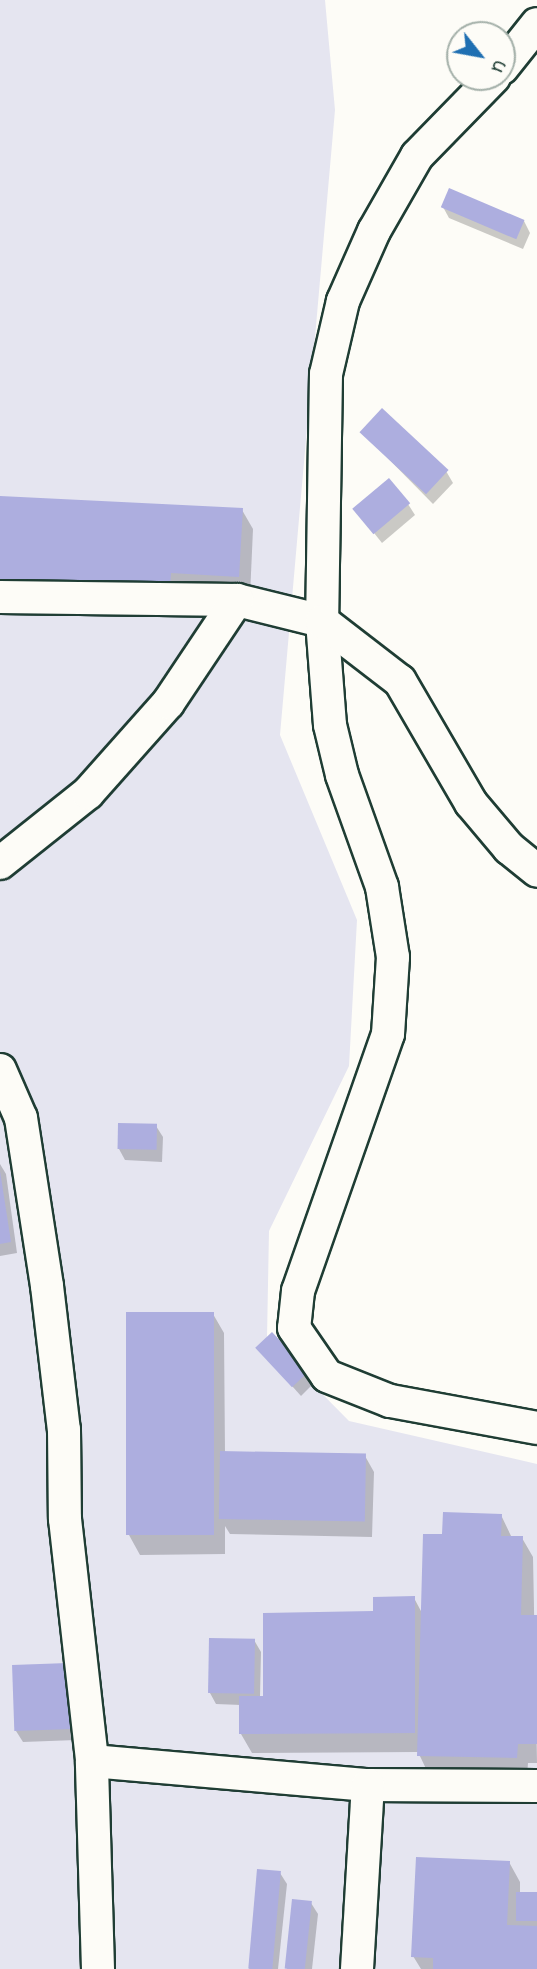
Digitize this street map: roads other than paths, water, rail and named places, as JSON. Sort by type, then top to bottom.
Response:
[{"type":"street","points":[[516,50],[537,24]]},
{"type":"street","points":[[480,91],[417,156],[374,231],[343,301],[326,374],[322,621],[330,725],[342,775],[382,887],[393,957],[388,1034],[298,1291],[294,1328],[327,1376],[390,1401],[537,1428]]},
{"type":"street","points":[[0,597],[237,600],[322,621],[400,681],[471,803],[509,848],[537,871]]},
{"type":"street","points":[[0,863],[88,793],[168,703],[237,600]]},
{"type":"street","points":[[0,1070],[21,1118],[47,1286],[64,1430],[65,1519],[92,1761],[98,1969]]},
{"type":"street","points":[[92,1761],[368,1785],[537,1786]]},
{"type":"street","points":[[357,1969],[368,1785]]}]
